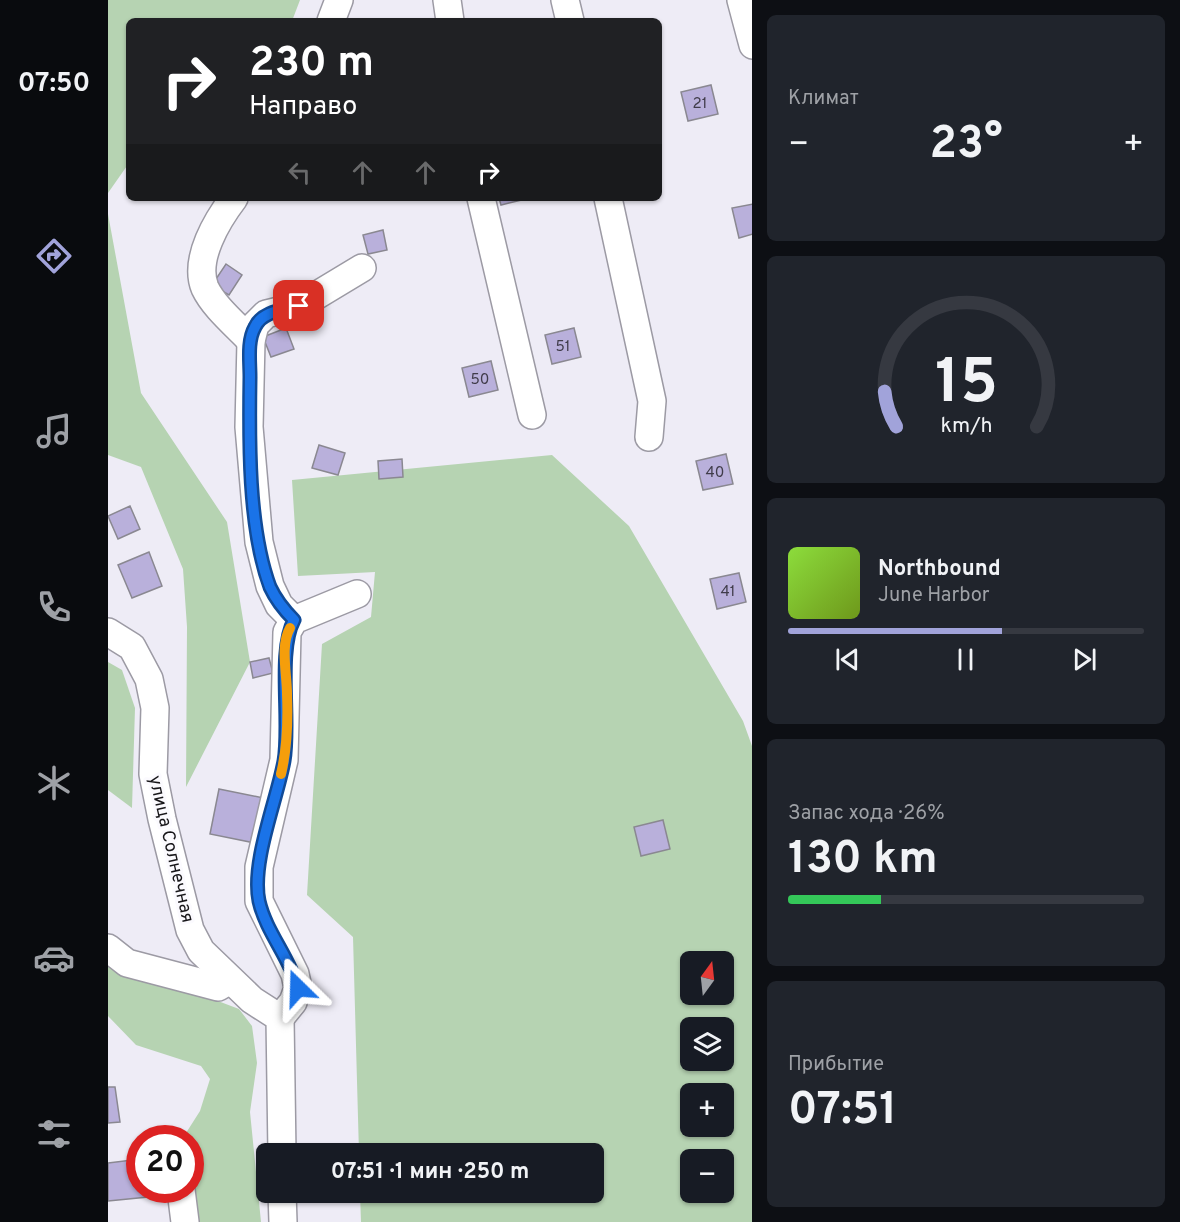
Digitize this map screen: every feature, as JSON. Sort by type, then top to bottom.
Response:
[{"type":"street","points":[[332,18],[339,0]]},
{"type":"street","points":[[447,0],[450,18]]},
{"type":"street","points":[[566,0],[569,18]]},
{"type":"street","points":[[741,0],[752,41]]},
{"type":"street","points":[[232,201],[215,223],[206,249],[205,287],[251,341]]},
{"type":"street","points":[[482,201],[532,415]]},
{"type":"street","points":[[609,201],[652,401],[649,437]]},
{"type":"street","points":[[294,620],[279,605],[270,586],[259,542],[249,427],[251,341],[255,326],[266,314],[299,306],[362,268]]},
{"type":"street","points":[[282,1143],[280,1018],[293,1002],[298,988],[295,974],[259,900],[259,867],[285,760],[288,697],[287,632],[294,620],[357,594]]},
{"type":"street","name":"улица Солнечная","points":[[108,632],[132,647],[149,679],[155,708],[153,774],[190,930],[201,951],[230,980],[252,1000],[280,1018]]},
{"type":"street","points":[[108,948],[127,963],[218,987],[230,980]]},
{"type":"street","points":[[183,1203],[185,1222]]},
{"type":"street","points":[[282,1203],[283,1222]]},
{"type":"green space","points":[[108,0],[300,0],[293,18],[126,18],[126,167],[108,193]]},
{"type":"green space","points":[[108,214],[141,393],[227,522],[250,662],[186,787],[187,627],[183,569],[141,467],[108,455]]},
{"type":"green space","points":[[552,455],[629,526],[743,721],[752,746],[752,1222],[361,1222],[360,1203],[604,1203],[604,1143],[359,1143],[353,937],[307,895],[322,644],[371,617],[375,572],[298,576],[292,480]]},
{"type":"green space","points":[[108,662],[122,670],[135,708],[132,808],[108,790]]},
{"type":"green space","points":[[108,961],[166,988],[210,998],[239,1009],[252,1026],[257,1063],[250,1112],[256,1172],[256,1203],[259,1203],[261,1222],[194,1222],[193,1203],[204,1203],[204,1125],[191,1125],[200,1111],[210,1079],[201,1066],[136,1045],[108,1016]]},
{"type":"building","points":[[711,85],[718,114],[688,121],[681,92]]},
{"type":"building","points":[[500,201],[518,201],[501,205]]},
{"type":"building","points":[[752,204],[752,234],[739,238],[732,208]]},
{"type":"building","points":[[383,230],[387,250],[368,254],[363,235]]},
{"type":"building","points":[[226,264],[242,275],[229,295],[212,285]]},
{"type":"building","points":[[286,328],[294,349],[271,357],[263,337]]},
{"type":"building","points":[[574,328],[581,357],[552,364],[545,335]]},
{"type":"building","points":[[491,361],[498,390],[469,397],[462,368]]},
{"type":"building","points":[[319,445],[345,453],[338,475],[312,468]]},
{"type":"building","points":[[726,454],[733,484],[703,490],[696,461]]},
{"type":"building","points":[[402,459],[403,477],[379,479],[378,461]]},
{"type":"building","points":[[130,506],[140,529],[118,539],[108,516]]},
{"type":"building","points":[[149,552],[162,586],[132,598],[118,565]]},
{"type":"building","points":[[739,573],[746,602],[717,609],[710,579]]},
{"type":"building","points":[[269,658],[273,673],[253,678],[250,662]]},
{"type":"building","points":[[219,789],[264,798],[255,843],[210,834]]},
{"type":"building","points":[[663,820],[670,849],[641,856],[634,827]]},
{"type":"building","points":[[108,1087],[115,1087],[120,1122],[108,1123]]},
{"type":"building","points":[[126,1161],[126,1199],[108,1201],[108,1163]]},
{"type":"slow traffic","points":[[281,774],[285,760],[288,697],[286,653],[287,632],[290,628]]},
{"type":"route","points":[[298,988],[295,974],[274,936],[259,900],[259,867],[285,760],[288,697],[287,632],[294,620],[279,605],[270,586],[259,542],[249,427],[251,341],[255,326],[266,314],[299,306]]}]
